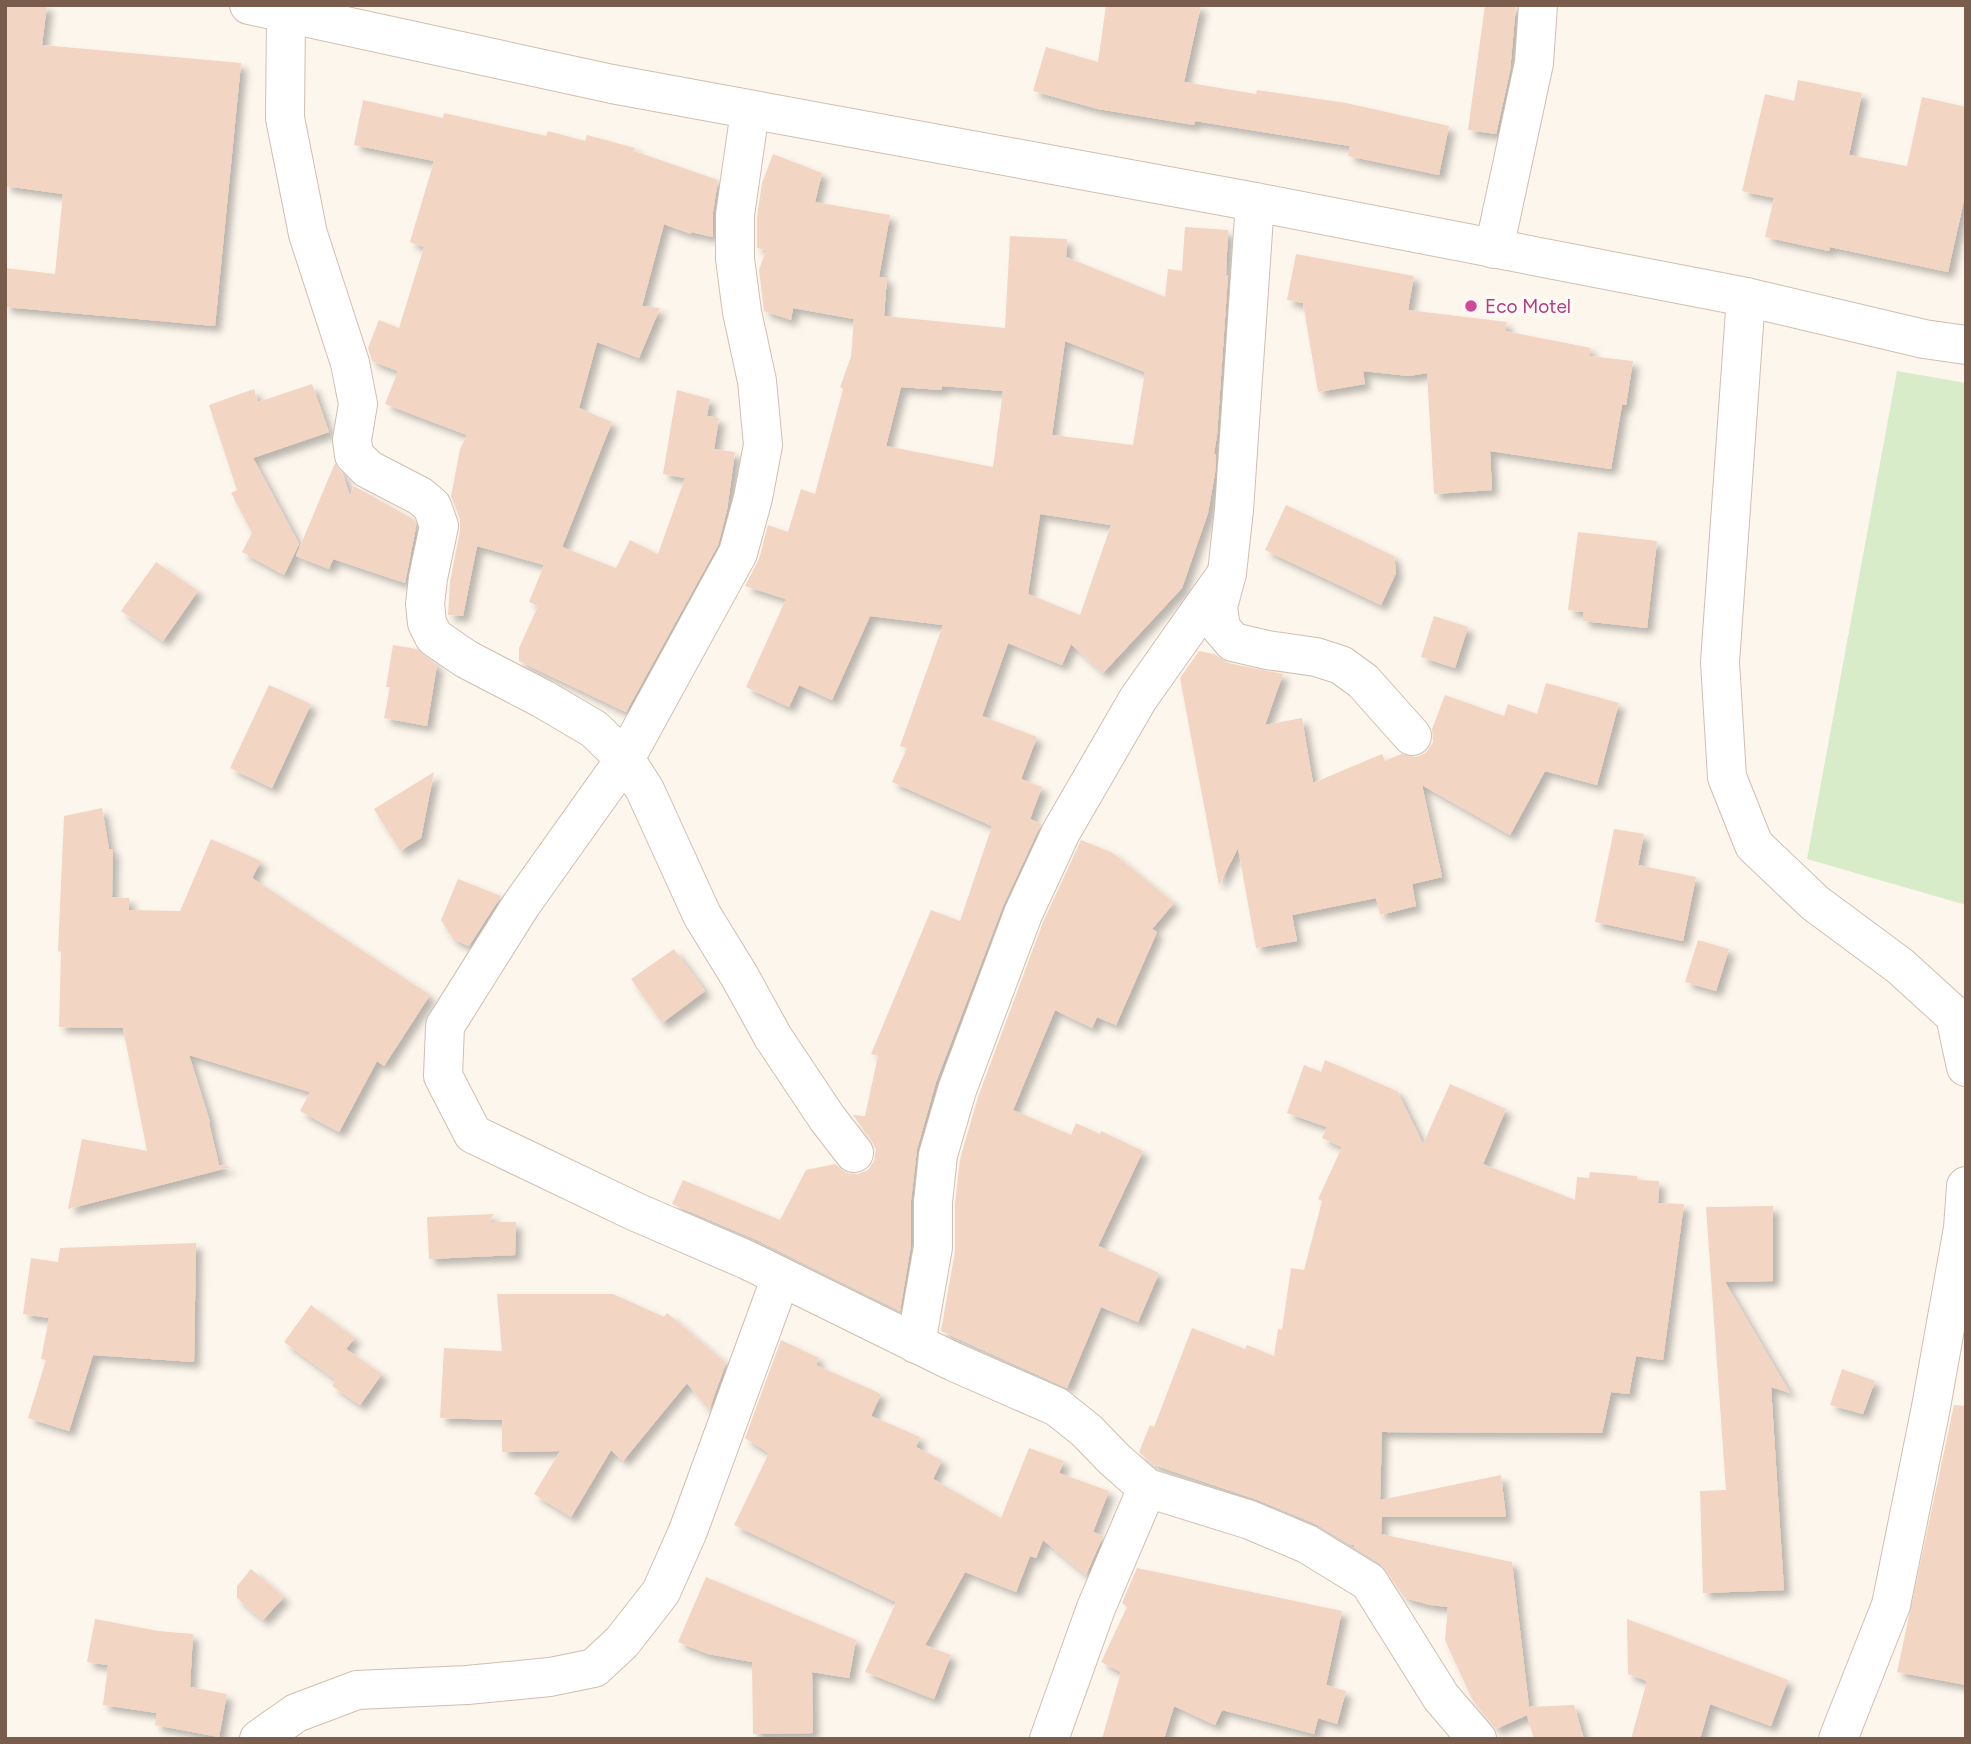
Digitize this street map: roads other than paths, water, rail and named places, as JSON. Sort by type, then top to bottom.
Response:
[{"type":"street","points":[[249,5],[612,84],[1255,202],[1746,298],[1924,339],[1966,345]]},
{"type":"street","points":[[1494,249],[1534,63],[1538,5]]},
{"type":"street","points":[[286,14],[285,118],[308,234],[350,363],[358,404],[352,439],[354,455],[368,469],[420,496],[432,506],[439,526],[428,578],[425,604],[427,623],[434,637],[466,659],[594,729],[625,759],[645,790],[702,915],[773,1037],[854,1153]]},
{"type":"street","points":[[750,110],[735,215],[735,259],[757,381],[762,445],[753,498],[738,554],[625,759],[521,905],[445,1026],[443,1076],[473,1134],[636,1212],[781,1277],[954,1363],[1057,1407],[1087,1431],[1147,1488],[1250,1520],[1284,1534],[1307,1544],[1369,1583],[1441,1697],[1477,1739]]},
{"type":"street","points":[[1255,202],[1236,483],[1227,573],[1218,607],[1221,628],[1233,642],[1316,657],[1341,665],[1363,681],[1412,736]]},
{"type":"street","points":[[1746,298],[1720,662],[1727,777],[1754,845],[1815,903],[1900,966],[1955,1016],[1966,1067]]},
{"type":"street","points":[[916,1344],[933,1247],[933,1202],[938,1155],[957,1090],[1023,914],[1061,832],[1118,732],[1179,638],[1227,573]]},
{"type":"street","points":[[1838,1739],[1891,1605],[1931,1407],[1963,1228],[1966,1186]]},
{"type":"street","points":[[259,1739],[296,1713],[357,1690],[467,1685],[550,1677],[594,1668],[622,1642],[661,1592],[688,1531],[781,1277]]},
{"type":"street","points":[[1049,1739],[1096,1608],[1147,1488]]},
{"type":"place","name":"Eco Motel","points":[[1471,306]]}]
